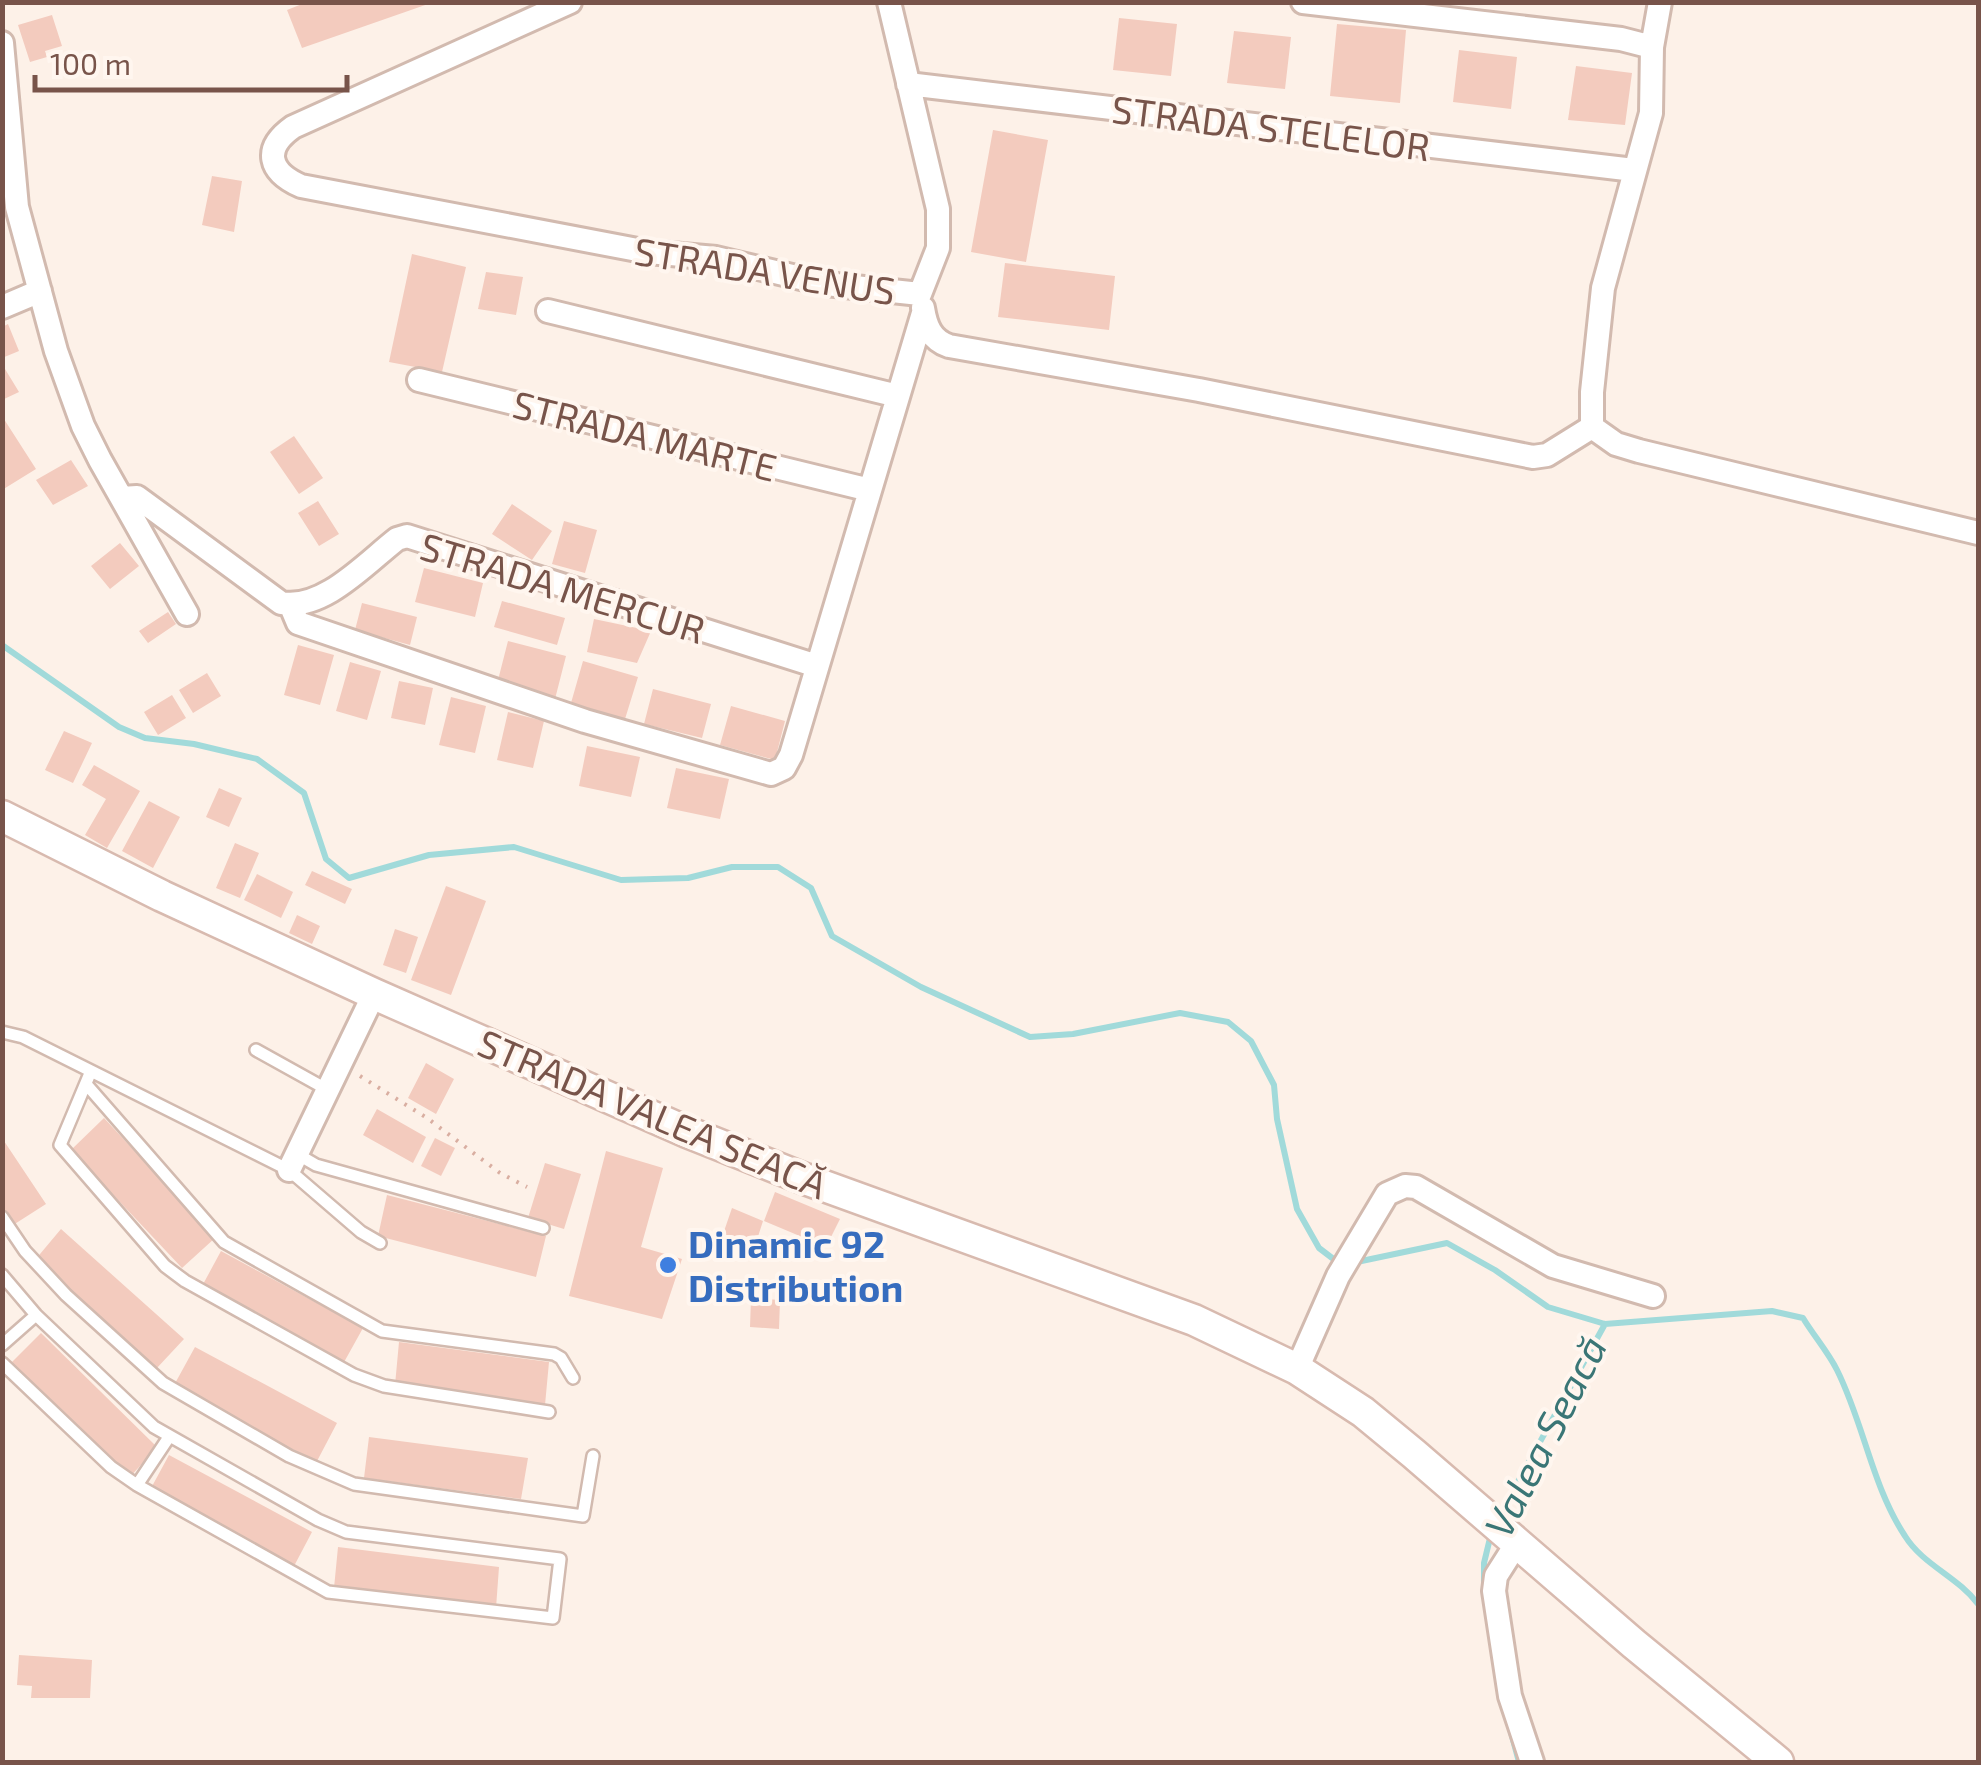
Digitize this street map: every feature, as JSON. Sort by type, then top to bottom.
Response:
[{"type":"main road","name":"STRADA VALEA SEACĂ","points":[[2,816],[162,896],[374,994],[687,1132],[804,1180],[1194,1320],[1296,1368],[1363,1412],[1778,1762]]},
{"type":"street","name":"STRADA VENUS","points":[[570,2],[302,122],[282,134],[273,148],[277,169],[285,179],[301,186],[648,252],[716,258],[922,304],[930,333],[949,346],[1199,390],[1533,458],[1547,455],[1592,427]]},
{"type":"street","points":[[122,498],[138,497],[272,598],[290,604],[292,618],[298,623],[585,721],[771,774],[784,768],[898,396],[940,230],[889,2]]},
{"type":"street","points":[[1303,2],[1621,39],[1652,47]]},
{"type":"street","points":[[1660,2],[1652,47],[1651,113],[1603,288],[1592,427],[1616,444],[1640,451],[1978,533]]},
{"type":"street","points":[[2,43],[17,207],[56,352],[83,426],[187,614]]},
{"type":"street","name":"STRADA STELELOR","points":[[908,84],[1634,170]]},
{"type":"street","points":[[2,307],[40,291]]},
{"type":"street","points":[[548,311],[898,396]]},
{"type":"street","name":"STRADA MARTE","points":[[419,380],[870,490]]},
{"type":"street","name":"STRADA MERCUR","points":[[290,604],[322,596],[397,539],[407,536],[817,666]]},
{"type":"street","points":[[293,1162],[374,994]]},
{"type":"street","points":[[1296,1368],[1351,1251],[1387,1194],[1406,1186],[1416,1187],[1553,1266],[1653,1296]]},
{"type":"street","points":[[1513,1540],[1496,1576],[1494,1591],[1510,1696],[1532,1762]]},
{"type":"lane","points":[[2,1032],[24,1037],[89,1078],[293,1162],[316,1164],[543,1228]]},
{"type":"lane","points":[[256,1050],[328,1090]]},
{"type":"lane","points":[[89,1078],[224,1242],[382,1331],[554,1354],[574,1378]]},
{"type":"lane","points":[[89,1078],[60,1145],[175,1274],[354,1376],[384,1386],[549,1412]]},
{"type":"lane","points":[[293,1162],[361,1232],[380,1244]]},
{"type":"lane","points":[[2,1217],[25,1251],[66,1295],[163,1383],[288,1456],[354,1484],[583,1516],[592,1456]]},
{"type":"lane","points":[[2,1275],[36,1316],[154,1427],[318,1520],[346,1532],[560,1559],[553,1618],[328,1592],[136,1485],[2,1363]]},
{"type":"lane","points":[[2,1345],[36,1316]]},
{"type":"lane","points":[[136,1485],[170,1437]]},
{"type":"path","points":[[341,1063],[526,1187]]},
{"type":"building","points":[[307,2],[431,3],[302,48],[287,10]]},
{"type":"building","points":[[52,15],[62,46],[45,51],[47,57],[30,62],[18,25]]},
{"type":"building","points":[[1119,18],[1177,24],[1171,76],[1113,70]]},
{"type":"building","points":[[1337,24],[1406,30],[1400,103],[1330,96]]},
{"type":"building","points":[[1234,31],[1291,37],[1285,89],[1227,83]]},
{"type":"building","points":[[1459,50],[1517,57],[1511,109],[1453,102]]},
{"type":"building","points":[[1576,66],[1632,73],[1625,125],[1568,120]]},
{"type":"building","points":[[993,130],[1048,140],[1026,262],[971,252]]},
{"type":"building","points":[[212,176],[242,181],[234,232],[202,225]]},
{"type":"building","points":[[412,254],[466,267],[442,372],[389,362]]},
{"type":"building","points":[[1005,263],[1115,276],[1109,330],[998,317]]},
{"type":"building","points":[[486,272],[523,277],[516,315],[478,309]]},
{"type":"building","points":[[8,324],[19,351],[2,358],[2,327]]},
{"type":"building","points":[[2,364],[19,392],[2,400]]},
{"type":"building","points":[[2,416],[36,469],[2,490]]},
{"type":"building","points":[[294,436],[323,478],[299,494],[270,452]]},
{"type":"building","points":[[71,460],[88,486],[53,505],[36,480]]},
{"type":"building","points":[[318,501],[339,534],[319,546],[298,513]]},
{"type":"building","points":[[512,504],[552,531],[532,560],[492,534]]},
{"type":"building","points":[[564,521],[597,530],[585,573],[552,564]]},
{"type":"building","points":[[120,543],[139,566],[110,589],[91,566]]},
{"type":"building","points":[[424,568],[483,583],[475,617],[415,602]]},
{"type":"building","points":[[502,601],[565,618],[557,645],[494,627]]},
{"type":"building","points":[[362,603],[417,617],[410,645],[355,630]]},
{"type":"building","points":[[168,612],[176,624],[148,643],[139,631]]},
{"type":"building","points":[[594,619],[651,631],[637,663],[587,652]]},
{"type":"building","points":[[508,641],[566,656],[555,699],[497,684]]},
{"type":"building","points":[[298,645],[334,655],[320,705],[284,695]]},
{"type":"building","points":[[583,661],[638,677],[625,719],[571,703]]},
{"type":"building","points":[[350,662],[381,671],[367,720],[336,711]]},
{"type":"building","points":[[207,673],[221,696],[193,713],[179,690]]},
{"type":"building","points":[[399,681],[433,688],[425,725],[391,718]]},
{"type":"building","points":[[653,689],[711,704],[702,738],[644,724]]},
{"type":"building","points":[[172,695],[186,718],[158,735],[144,712]]},
{"type":"building","points":[[451,697],[486,706],[475,753],[439,745]]},
{"type":"building","points":[[731,706],[785,721],[775,760],[720,745]]},
{"type":"building","points":[[508,712],[544,721],[533,768],[497,760]]},
{"type":"building","points":[[64,731],[92,743],[73,783],[45,770]]},
{"type":"building","points":[[587,746],[640,757],[631,797],[579,786]]},
{"type":"building","points":[[94,765],[140,791],[107,848],[85,835],[106,799],[82,785]]},
{"type":"building","points":[[676,768],[729,779],[720,819],[667,808]]},
{"type":"building","points":[[219,788],[242,798],[229,827],[206,817]]},
{"type":"building","points":[[149,801],[180,817],[153,868],[122,851]]},
{"type":"building","points":[[235,843],[259,853],[240,898],[216,888]]},
{"type":"building","points":[[312,871],[352,889],[345,904],[305,885]]},
{"type":"building","points":[[257,874],[293,892],[281,918],[244,900]]},
{"type":"building","points":[[446,886],[486,901],[451,995],[411,980]]},
{"type":"building","points":[[297,915],[320,926],[312,944],[289,933]]},
{"type":"building","points":[[395,929],[418,937],[406,973],[383,965]]},
{"type":"building","points":[[426,1063],[454,1079],[436,1114],[408,1098]]},
{"type":"building","points":[[377,1109],[426,1137],[413,1163],[363,1135]]},
{"type":"building","points":[[104,1118],[215,1238],[182,1268],[71,1150]]},
{"type":"building","points":[[2,1138],[46,1204],[10,1227],[2,1216]]},
{"type":"building","points":[[435,1138],[455,1148],[441,1176],[421,1166]]},
{"type":"building","points":[[606,1151],[663,1168],[641,1247],[682,1259],[662,1319],[569,1296]]},
{"type":"building","points":[[545,1163],[581,1174],[564,1229],[528,1218]]},
{"type":"building","points":[[775,1192],[840,1219],[826,1247],[764,1221]]},
{"type":"building","points":[[387,1195],[546,1236],[536,1277],[378,1236]]},
{"type":"building","points":[[732,1208],[763,1221],[753,1252],[721,1240]]},
{"type":"building","points":[[61,1229],[184,1339],[156,1369],[35,1260]]},
{"type":"building","points":[[221,1251],[363,1328],[343,1364],[201,1288]]},
{"type":"building","points":[[751,1298],[780,1300],[779,1329],[750,1327]]},
{"type":"building","points":[[41,1333],[157,1447],[130,1477],[10,1364]]},
{"type":"building","points":[[399,1342],[549,1362],[545,1405],[395,1385]]},
{"type":"building","points":[[195,1347],[337,1423],[316,1463],[173,1387]]},
{"type":"building","points":[[369,1437],[528,1458],[521,1499],[364,1478]]},
{"type":"building","points":[[169,1455],[312,1532],[293,1568],[150,1490]]},
{"type":"building","points":[[338,1547],[499,1567],[496,1608],[334,1588]]},
{"type":"building","points":[[19,1655],[92,1660],[90,1698],[31,1698],[32,1686],[17,1685]]},
{"type":"waterway","name":"Valea Seacă","points":[[2,645],[119,727],[145,738],[194,744],[257,759],[304,793],[326,859],[349,878],[429,855],[514,847],[621,880],[688,878],[732,867],[778,867],[811,888],[832,936],[921,987],[1030,1037],[1073,1034],[1180,1013],[1228,1022],[1251,1041],[1274,1085],[1277,1119],[1297,1209],[1319,1248],[1340,1264]]},
{"type":"waterway","points":[[1352,1263],[1447,1243],[1548,1307],[1605,1324],[1772,1311],[1803,1318],[1837,1370],[1884,1497],[1905,1536],[1978,1604]]},
{"type":"waterway","name":"Valea Seacă","points":[[1498,1518],[1605,1324]]},
{"type":"waterway","name":"Valea Seacă","points":[[1484,1590],[1484,1563],[1491,1534]]},
{"type":"waterway","name":"Valea Seacă","points":[[1509,1725],[1519,1762]]},
{"type":"place","name":"Dinamic 92 Distribution","points":[[668,1265]]}]
